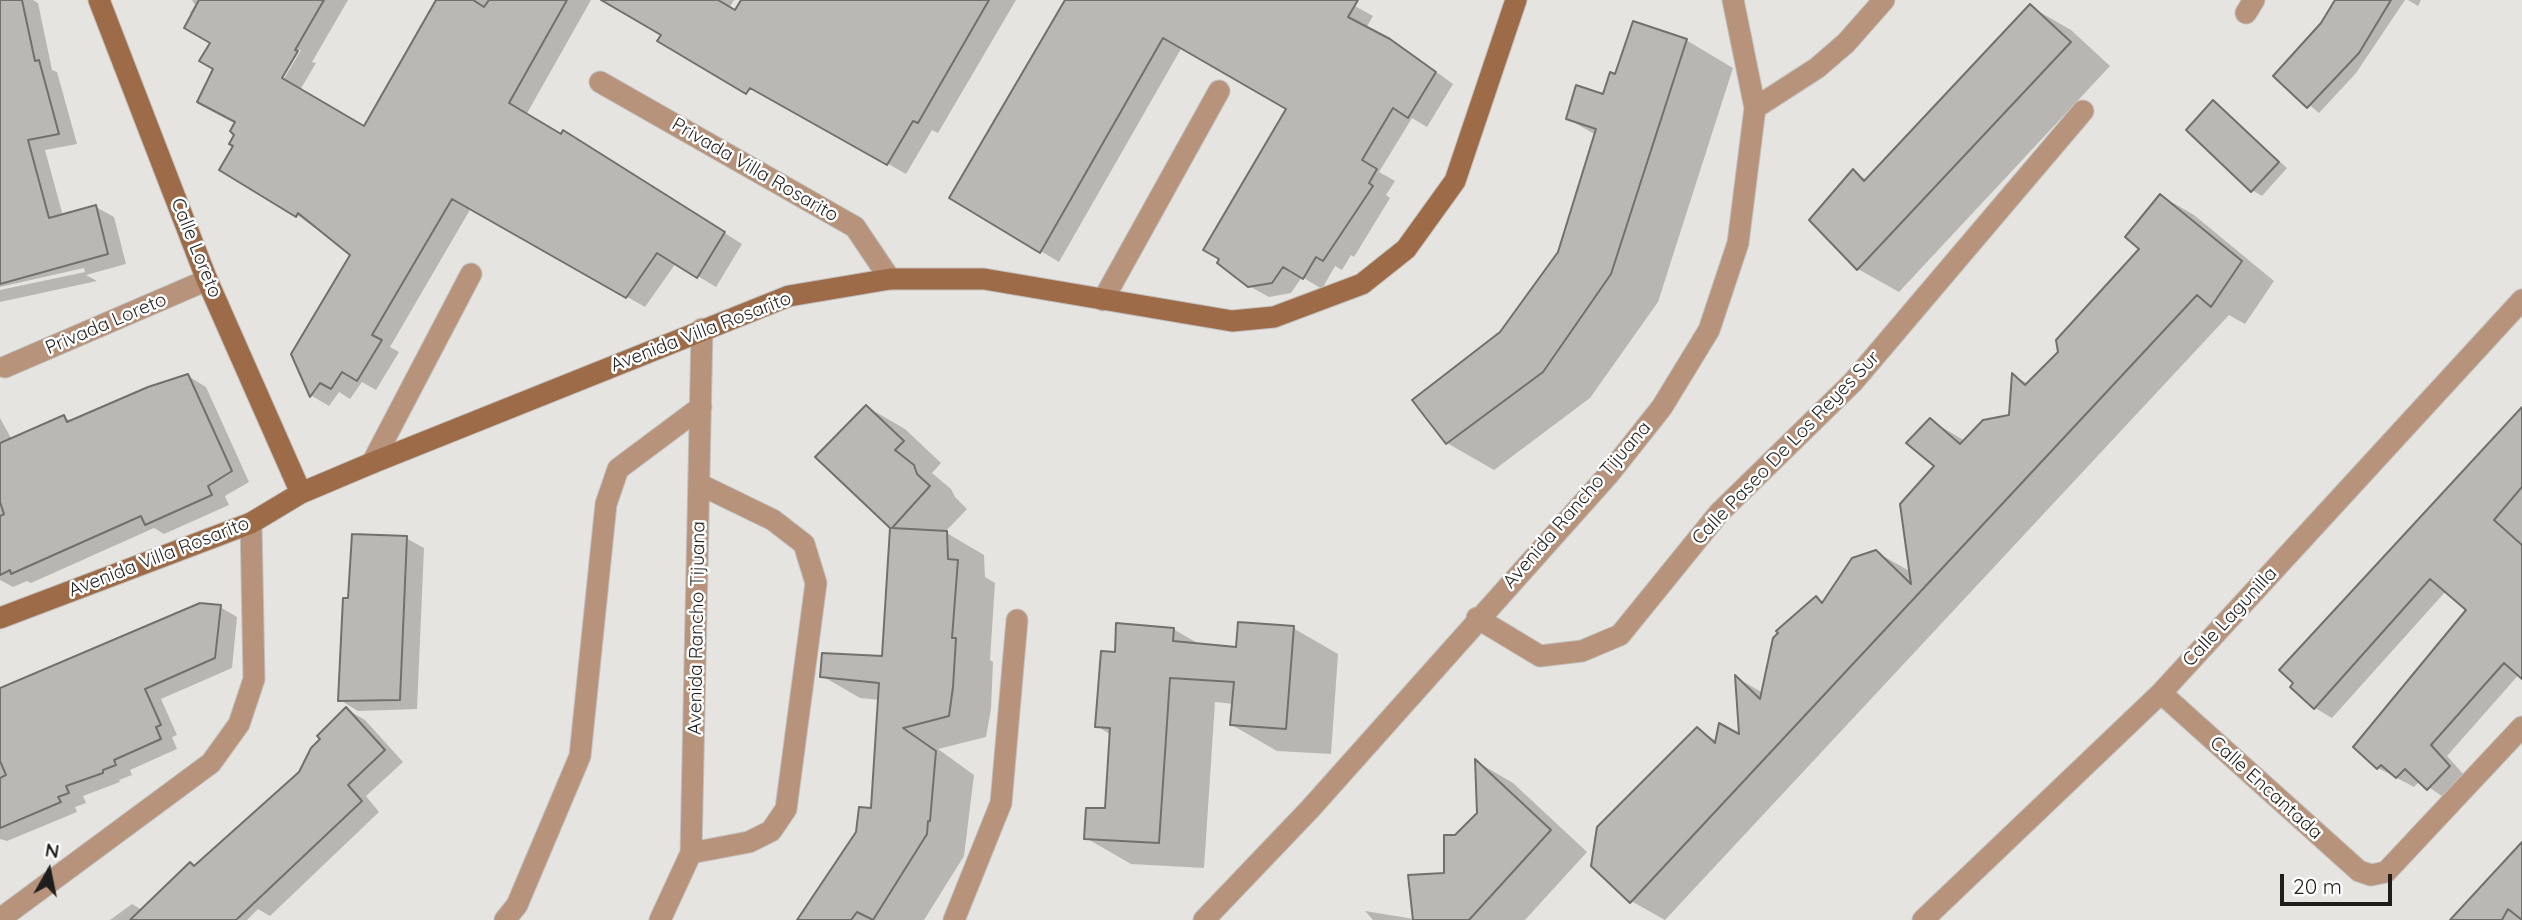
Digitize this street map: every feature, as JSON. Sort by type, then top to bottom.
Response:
[{"type":"street","name":"Calle Loreto","points":[[99,0],[207,280],[301,493]]},
{"type":"street","name":"Avenida Rancho Tijuana","points":[[1204,920],[1310,809],[1477,618],[1609,474],[1662,407],[1709,330],[1738,243],[1755,108],[1733,0]]},
{"type":"street","points":[[1755,108],[1817,68],[1846,43],[1884,0]]},
{"type":"street","name":"Avenida Villa Rosarito","points":[[0,618],[251,523],[301,493],[372,463],[702,328],[789,296],[890,279],[984,279],[1231,321],[1274,317],[1362,284],[1406,249],[1455,181],[1512,1]]},
{"type":"street","name":"Privada Villa Rosarito","points":[[600,82],[855,227],[890,279]]},
{"type":"street","points":[[1103,300],[1219,91]]},
{"type":"street","name":"Calle Paseo De Los Reyes Sur","points":[[1477,618],[1540,656],[1582,652],[1620,635],[1719,513],[1853,382],[2083,111]]},
{"type":"street","points":[[372,463],[471,274]]},
{"type":"street","name":"Privada Loreto","points":[[5,367],[207,280]]},
{"type":"street","name":"Calle Lagunilla","points":[[1923,920],[2161,693],[2522,300]]},
{"type":"street","name":"Avenida Rancho Tijuana","points":[[660,920],[691,852],[702,328]]},
{"type":"street","points":[[505,920],[517,905],[580,756],[606,505],[618,469],[701,407]]},
{"type":"street","points":[[691,852],[750,842],[771,831],[786,809],[817,583],[804,544],[773,520],[699,484]]},
{"type":"street","points":[[0,919],[211,763],[239,724],[254,679],[251,523]]},
{"type":"street","points":[[954,920],[1001,803],[1017,620]]},
{"type":"street","name":"Calle Encantada","points":[[2161,693],[2359,871],[2371,875],[2386,872],[2522,727]]},
{"type":"building","points":[[0,0],[22,0],[35,61],[39,60],[59,134],[28,140],[49,218],[96,205],[108,254],[0,284]]},
{"type":"building","points":[[199,0],[324,0],[282,78],[364,126],[436,0],[473,0],[484,7],[489,0],[567,0],[509,103],[561,134],[563,130],[725,232],[697,278],[657,253],[626,298],[452,199],[372,335],[382,340],[357,381],[342,372],[331,389],[320,383],[310,397],[291,354],[350,255],[298,213],[296,217],[219,170],[233,146],[229,144],[234,135],[230,131],[235,122],[197,102],[213,69],[199,61],[210,43],[184,28]]},
{"type":"building","points":[[601,0],[718,0],[735,10],[741,0],[989,0],[918,123],[913,121],[887,165],[750,88],[746,94],[657,41],[661,35]]},
{"type":"building","points":[[1065,0],[1358,0],[1348,17],[1390,39],[1436,72],[1408,118],[1393,108],[1362,160],[1377,169],[1369,183],[1373,186],[1323,261],[1316,257],[1303,279],[1283,267],[1272,283],[1248,287],[1217,263],[1219,259],[1203,250],[1286,109],[1163,38],[1040,253],[949,198]]},
{"type":"building","points":[[2335,0],[2391,0],[2359,53],[2307,108],[2273,76],[2321,23]]},
{"type":"building","points":[[2030,4],[2071,42],[1857,270],[1809,220],[1853,169],[1864,181]]},
{"type":"building","points":[[1633,21],[1687,39],[1611,274],[1543,372],[1446,444],[1412,400],[1500,332],[1558,252],[1596,129],[1566,119],[1576,85],[1603,94],[1610,72],[1615,74]]},
{"type":"building","points":[[2213,100],[2279,162],[2251,192],[2186,130]]},
{"type":"building","points":[[2160,194],[2242,261],[2211,307],[2197,295],[1630,903],[1591,866],[1597,827],[1697,727],[1715,743],[1719,723],[1739,734],[1735,675],[1760,699],[1773,638],[1778,633],[1776,631],[1816,596],[1822,603],[1852,558],[1876,550],[1911,584],[1900,504],[1934,466],[1906,443],[1930,418],[1960,444],[1983,420],[2009,415],[2012,373],[2025,385],[2058,352],[2056,340],[2139,249],[2125,237]]},
{"type":"building","points":[[188,374],[232,471],[208,486],[212,495],[145,525],[141,516],[11,574],[10,570],[0,575],[0,516],[4,514],[0,502],[0,443],[64,415],[67,422],[148,387]]},
{"type":"building","points":[[866,405],[904,441],[895,450],[914,465],[917,474],[930,486],[892,528],[947,531],[948,559],[958,560],[952,638],[956,638],[953,687],[949,716],[903,728],[936,751],[930,821],[927,834],[873,920],[857,912],[851,920],[797,920],[856,832],[859,807],[871,808],[879,683],[820,677],[822,653],[882,656],[890,528],[815,457]]},
{"type":"building","points":[[2522,407],[2522,487],[2494,520],[2522,545],[2522,679],[2504,663],[2431,745],[2450,766],[2427,790],[2405,769],[2396,778],[2381,765],[2377,769],[2353,747],[2466,610],[2430,579],[2314,709],[2290,687],[2293,683],[2279,670]]},
{"type":"building","points":[[352,534],[407,536],[400,700],[338,701],[343,598],[348,598]]},
{"type":"building","points":[[200,603],[221,605],[215,658],[145,689],[161,725],[156,727],[161,739],[114,760],[116,765],[103,770],[103,773],[66,786],[69,793],[58,797],[61,802],[0,828],[0,778],[6,775],[0,761],[0,688]]},
{"type":"building","points":[[1238,622],[1294,626],[1286,729],[1230,725],[1234,682],[1170,678],[1159,843],[1084,839],[1086,808],[1105,808],[1110,728],[1095,727],[1101,651],[1115,652],[1116,623],[1174,628],[1173,641],[1236,647]]},
{"type":"building","points":[[346,707],[385,750],[348,785],[362,801],[236,920],[130,920],[190,862],[194,866],[299,772],[311,748],[320,739],[317,736]]},
{"type":"building","points":[[1475,759],[1551,830],[1469,920],[1413,920],[1408,875],[1444,873],[1444,835],[1455,835],[1477,813]]},
{"type":"building","points":[[2522,842],[2522,920],[2508,909],[2502,920],[2450,920]]}]
